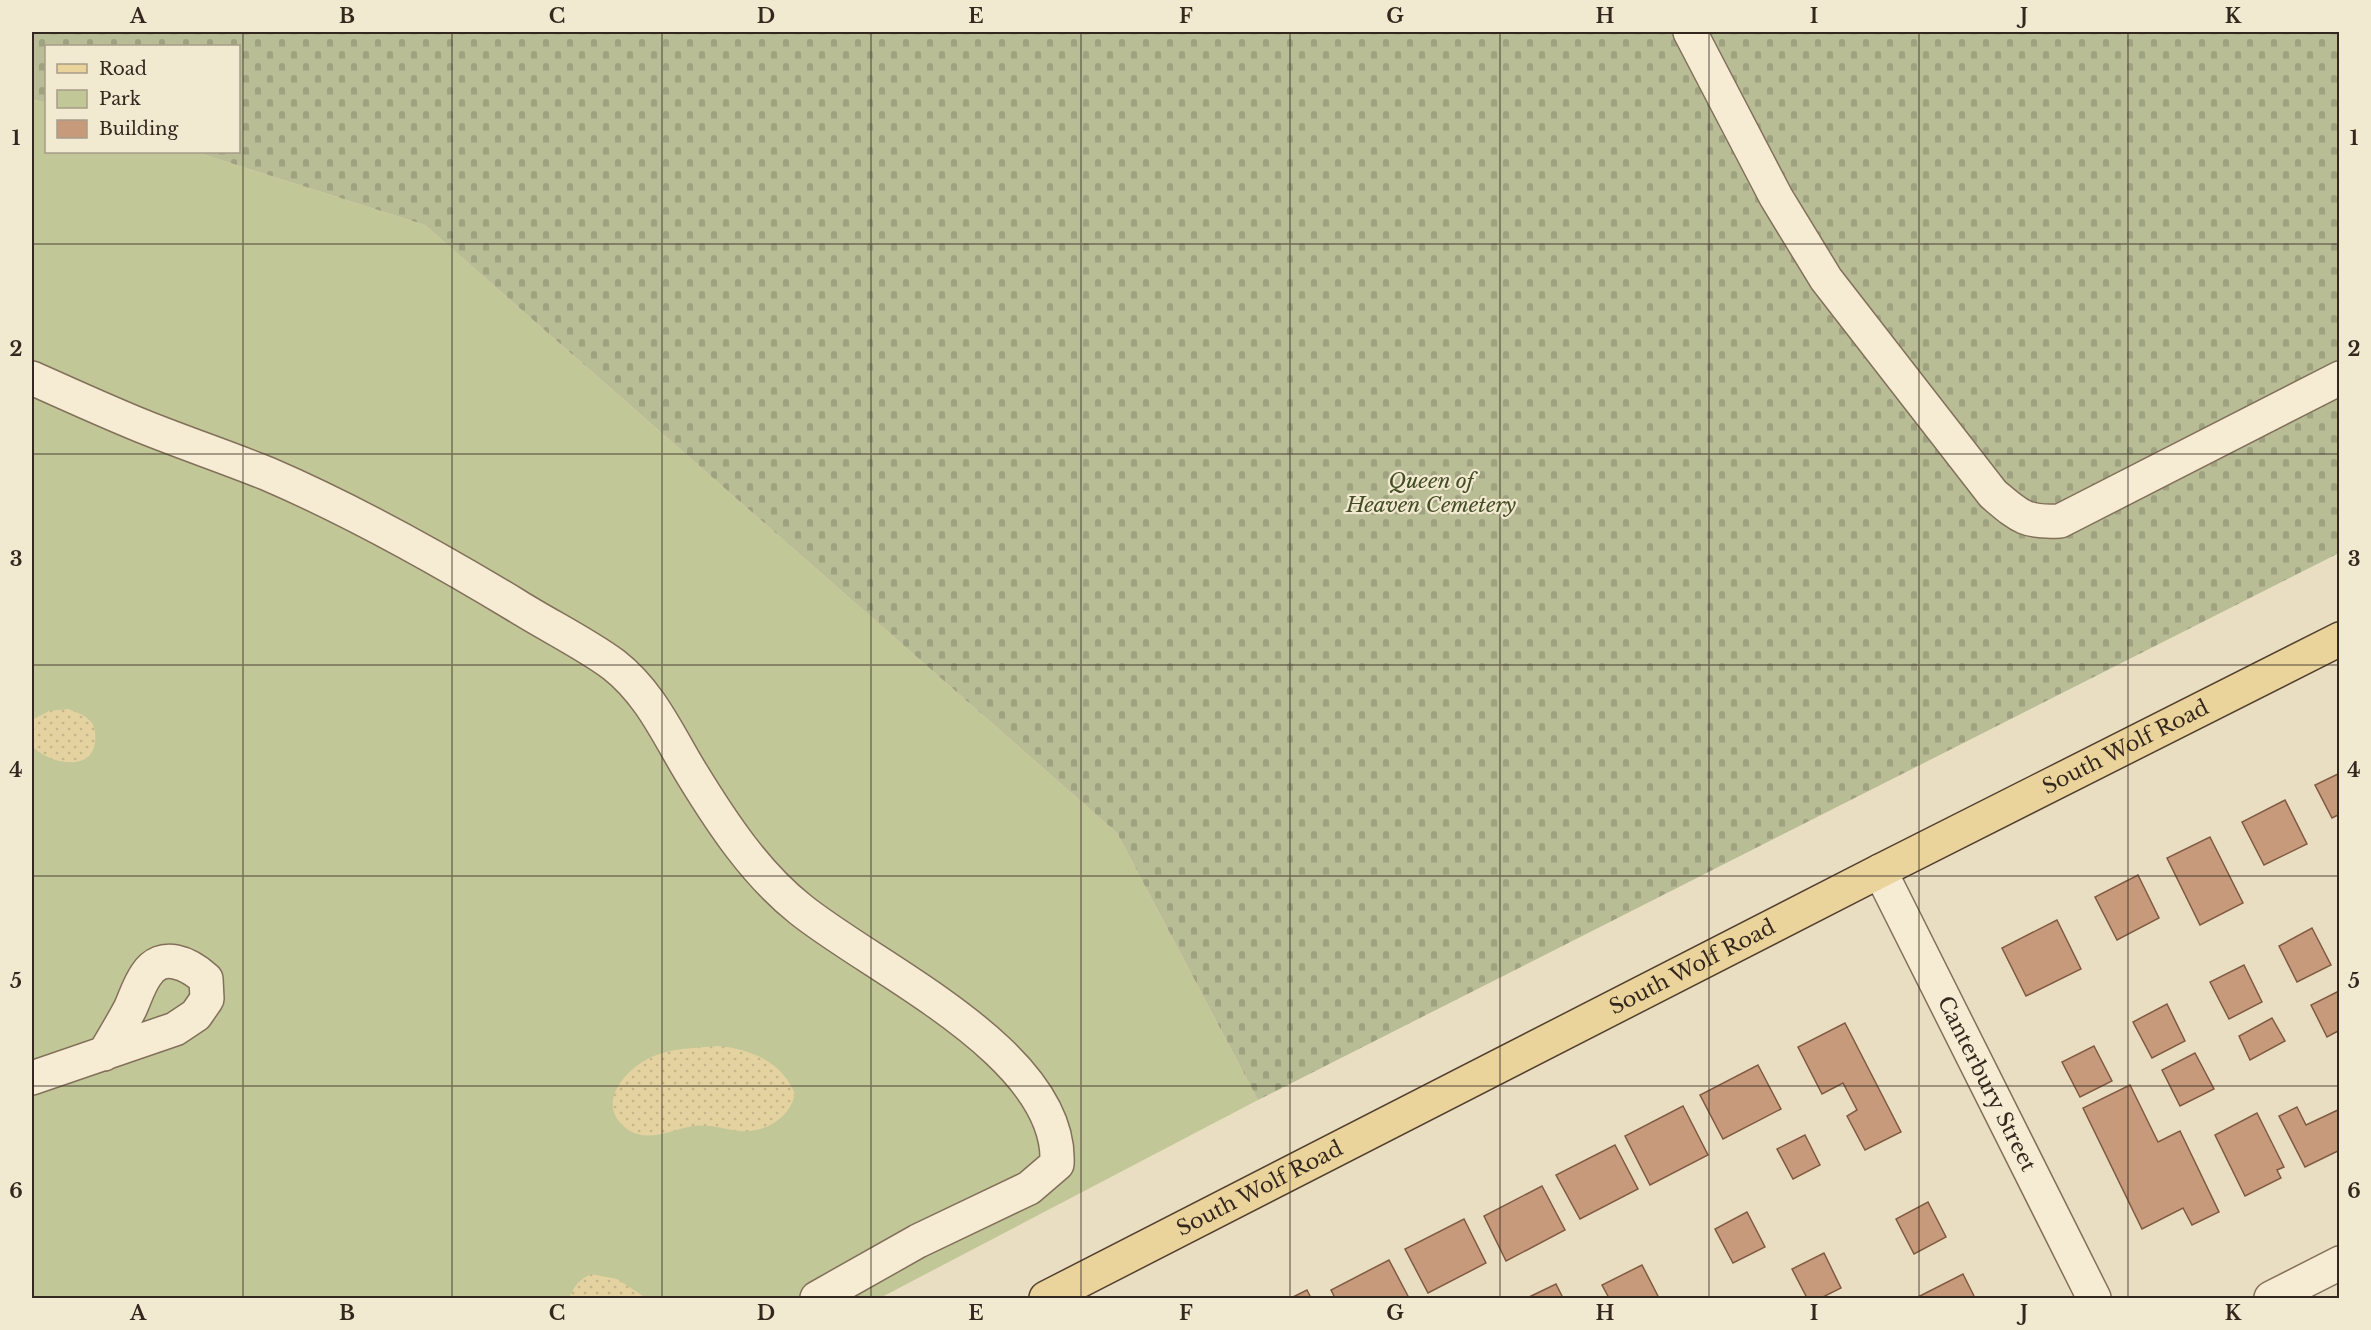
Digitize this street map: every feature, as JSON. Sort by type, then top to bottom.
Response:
[{"type":"main road","name":"South Wolf Road","points":[[1046,1299],[1880,871],[2340,639]]},
{"type":"street","points":[[1690,32],[1776,197],[1826,279],[1993,494],[2016,514],[2036,522],[2060,521],[2340,378]]},
{"type":"street","points":[[32,378],[143,426],[267,474],[379,526],[473,579],[613,665],[635,685],[653,707],[690,772],[718,814],[748,856],[782,895],[812,919],[933,999],[984,1039],[1020,1074],[1042,1104],[1051,1123],[1058,1146],[1057,1164],[1029,1188],[918,1241],[817,1299]]},
{"type":"street","name":"Canterbury Street","points":[[1880,871],[2094,1299]]},
{"type":"street","points":[[32,1078],[104,1053]]},
{"type":"street","points":[[2271,1299],[2340,1263]]},
{"type":"green space","name":"Queen of Heaven Cemetery","points":[[32,32],[2339,32],[2339,553],[1258,1100],[1117,833],[425,225],[199,153],[240,153],[240,45],[45,45],[45,103],[32,99]]},
{"type":"green space","points":[[32,99],[45,103],[45,153],[199,153],[425,225],[1117,833],[1258,1100],[880,1298],[32,1298]]},
{"type":"sand","points":[[68,709],[87,718],[95,732],[95,745],[90,755],[72,762],[51,758],[32,746],[32,720],[49,711]]},
{"type":"sand","points":[[718,1046],[753,1054],[764,1059],[782,1073],[795,1094],[792,1103],[782,1117],[758,1130],[739,1131],[700,1126],[652,1135],[635,1133],[617,1119],[613,1109],[613,1098],[618,1087],[625,1077],[644,1061],[669,1051]]},
{"type":"sand","points":[[591,1274],[617,1279],[646,1298],[569,1298],[577,1284]]},
{"type":"building","points":[[2340,773],[2340,814],[2332,818],[2315,785]]},
{"type":"building","points":[[2285,800],[2307,844],[2264,865],[2242,822]]},
{"type":"building","points":[[2210,837],[2243,903],[2200,925],[2167,858]]},
{"type":"building","points":[[2138,875],[2159,918],[2117,940],[2095,897]]},
{"type":"building","points":[[2057,920],[2081,969],[2026,996],[2002,948]]},
{"type":"building","points":[[2312,928],[2331,965],[2297,982],[2279,946]]},
{"type":"building","points":[[2244,965],[2262,1002],[2229,1019],[2210,982]]},
{"type":"building","points":[[2339,991],[2340,1030],[2327,1037],[2311,1005]]},
{"type":"building","points":[[2167,1004],[2185,1041],[2152,1058],[2133,1022]]},
{"type":"building","points":[[2272,1018],[2285,1041],[2250,1060],[2239,1036]]},
{"type":"building","points":[[1845,1023],[1901,1132],[1865,1150],[1847,1116],[1857,1110],[1843,1083],[1822,1094],[1798,1047]]},
{"type":"building","points":[[2094,1046],[2112,1081],[2080,1097],[2062,1062]]},
{"type":"building","points":[[2195,1053],[2214,1089],[2180,1106],[2162,1070]]},
{"type":"building","points":[[1758,1065],[1781,1109],[1723,1139],[1700,1095]]},
{"type":"building","points":[[2130,1085],[2158,1142],[2180,1131],[2219,1212],[2192,1225],[2183,1208],[2142,1229],[2083,1108]]},
{"type":"building","points":[[1683,1106],[1708,1155],[1650,1185],[1625,1136]]},
{"type":"building","points":[[2297,1107],[2306,1125],[2340,1109],[2340,1150],[2305,1167],[2279,1116]]},
{"type":"building","points":[[2257,1113],[2284,1167],[2277,1170],[2281,1178],[2245,1196],[2215,1135]]},
{"type":"building","points":[[1805,1135],[1820,1165],[1793,1179],[1777,1149]]},
{"type":"building","points":[[1615,1145],[1638,1189],[1580,1219],[1556,1175]]},
{"type":"building","points":[[1542,1186],[1565,1230],[1506,1261],[1484,1216]]},
{"type":"building","points":[[1928,1202],[1946,1237],[1914,1254],[1896,1219]]},
{"type":"building","points":[[1747,1212],[1765,1247],[1733,1263],[1715,1229]]},
{"type":"building","points":[[1464,1219],[1486,1263],[1428,1293],[1405,1249]]},
{"type":"building","points":[[1824,1253],[1841,1288],[1821,1298],[1807,1298],[1792,1269]]},
{"type":"building","points":[[1389,1260],[1409,1298],[1335,1298],[1331,1290]]},
{"type":"building","points":[[1642,1265],[1659,1298],[1609,1298],[1602,1285]]},
{"type":"building","points":[[1963,1274],[1975,1298],[1916,1298]]},
{"type":"building","points":[[1556,1284],[1563,1298],[1527,1298]]},
{"type":"building","points":[[1307,1290],[1311,1298],[1291,1298]]}]
